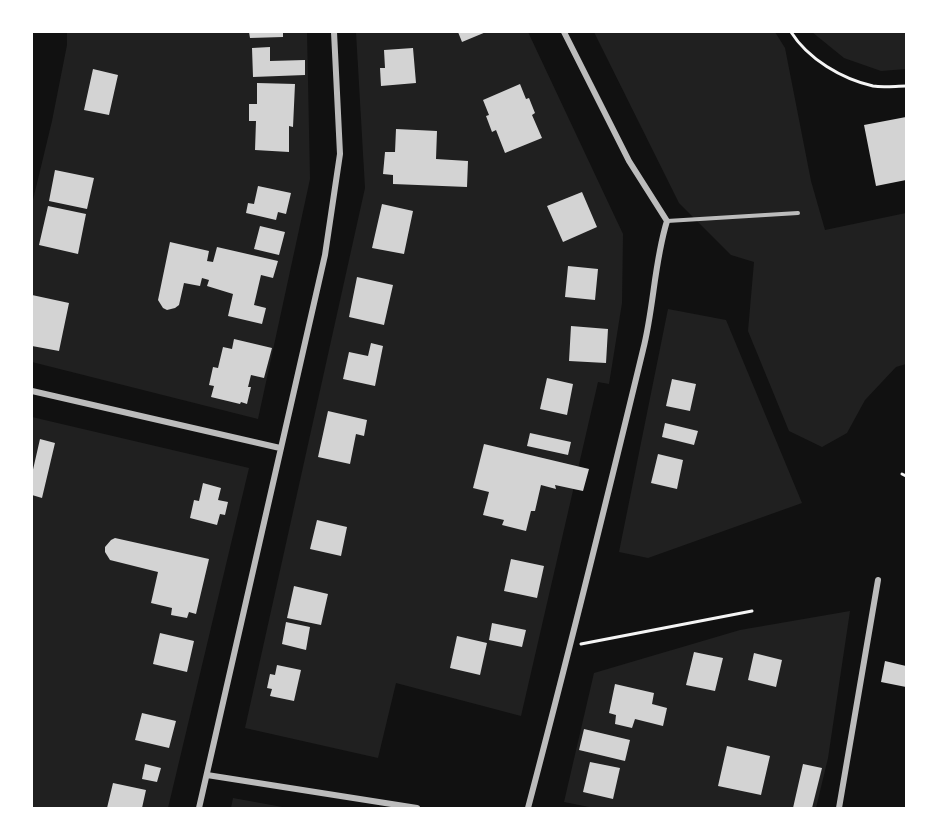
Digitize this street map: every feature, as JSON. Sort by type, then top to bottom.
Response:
[{"type":"street","points":[[199,808],[325,255],[340,154],[334,32]]},
{"type":"street","points":[[528,808],[571,646],[646,341],[659,248],[667,221],[629,161],[564,32]]},
{"type":"street","points":[[32,391],[280,448]]},
{"type":"street","points":[[839,808],[878,580]]},
{"type":"street","points":[[207,775],[417,808]]},
{"type":"lane","points":[[667,221],[798,213]]},
{"type":"path","points":[[791,32],[797,41],[822,63],[845,76],[875,86],[906,86]]},
{"type":"path","points":[[902,474],[906,476]]},
{"type":"path","points":[[571,646],[752,611]]},
{"type":"shaded area","points":[[67,32],[307,32],[310,179],[258,419],[32,362],[32,204],[52,121],[67,45]]},
{"type":"shaded area","points":[[356,32],[528,32],[623,234],[622,303],[609,384],[598,382],[521,716],[396,683],[378,758],[245,728],[365,188]]},
{"type":"shaded area","points":[[594,32],[775,32],[785,48],[811,181],[825,230],[906,213],[906,364],[896,367],[865,400],[847,433],[822,447],[789,431],[748,331],[754,262],[731,255],[679,203]]},
{"type":"shaded area","points":[[812,32],[906,32],[906,69],[881,71],[844,58]]},
{"type":"shaded area","points":[[668,309],[726,320],[802,503],[648,558],[619,552]]},
{"type":"shaded area","points":[[32,417],[249,468],[168,808],[32,808]]},
{"type":"shaded area","points":[[850,611],[828,758],[816,808],[594,808],[564,802],[594,673],[740,630]]},
{"type":"shaded area","points":[[233,798],[288,808],[231,808]]},
{"type":"building","points":[[249,32],[283,32],[283,37],[250,38]]},
{"type":"building","points":[[458,32],[486,32],[462,42]]},
{"type":"building","points":[[270,47],[270,61],[305,60],[305,75],[253,77],[252,48]]},
{"type":"building","points":[[413,48],[416,83],[381,86],[380,68],[385,68],[384,50]]},
{"type":"building","points":[[93,69],[118,75],[109,115],[84,110]]},
{"type":"building","points":[[257,83],[295,84],[293,127],[289,126],[289,152],[255,150],[256,121],[249,121],[249,104],[257,104]]},
{"type":"building","points":[[520,84],[526,99],[529,98],[535,113],[532,115],[542,138],[505,153],[496,130],[492,132],[483,100]]},
{"type":"building","points":[[906,117],[906,180],[876,186],[864,125]]},
{"type":"building","points":[[396,129],[437,131],[436,159],[468,161],[467,187],[393,184],[393,175],[383,174],[385,152],[395,152]]},
{"type":"building","points":[[55,170],[94,178],[87,209],[49,201]]},
{"type":"building","points":[[258,186],[291,193],[286,214],[278,212],[276,220],[246,213],[248,203],[254,204]]},
{"type":"building","points":[[582,192],[597,227],[563,242],[547,206]]},
{"type":"building","points":[[382,204],[413,211],[404,254],[372,248]]},
{"type":"building","points":[[48,206],[86,214],[78,254],[39,245]]},
{"type":"building","points":[[260,226],[285,232],[279,255],[254,249]]},
{"type":"building","points":[[170,242],[209,251],[207,261],[213,262],[217,247],[278,261],[273,278],[261,275],[254,305],[266,308],[262,324],[228,316],[233,294],[207,286],[209,280],[202,278],[200,286],[184,283],[179,305],[167,310],[163,308],[158,300]]},
{"type":"building","points":[[568,266],[598,269],[595,300],[565,297]]},
{"type":"building","points":[[357,277],[393,285],[384,325],[349,317]]},
{"type":"building","points":[[32,295],[69,303],[59,351],[32,346]]},
{"type":"building","points":[[571,326],[608,329],[606,363],[569,361]]},
{"type":"building","points":[[234,339],[272,348],[264,378],[251,375],[247,404],[211,397],[214,386],[209,385],[213,367],[218,368],[223,347],[232,349]]},
{"type":"building","points":[[371,343],[383,346],[375,386],[343,379],[349,352],[368,356]]},
{"type":"building","points":[[547,378],[573,384],[567,415],[540,409]]},
{"type":"building","points":[[672,379],[696,384],[690,411],[666,406]]},
{"type":"building","points":[[328,411],[367,420],[364,436],[356,434],[350,464],[318,457]]},
{"type":"building","points":[[665,423],[698,431],[694,445],[662,437]]},
{"type":"building","points":[[530,433],[571,442],[568,455],[527,446]]},
{"type":"building","points":[[40,439],[55,443],[42,498],[32,495],[32,474]]},
{"type":"building","points":[[484,444],[589,469],[583,491],[555,485],[556,489],[541,485],[535,511],[531,511],[526,531],[502,525],[504,520],[483,515],[489,492],[473,488]]},
{"type":"building","points":[[658,454],[683,460],[677,489],[651,483]]},
{"type":"building","points":[[203,483],[221,488],[218,500],[228,502],[225,515],[220,514],[217,525],[190,518],[194,500],[199,501]]},
{"type":"building","points":[[317,520],[347,527],[341,556],[310,549]]},
{"type":"building","points":[[115,538],[209,559],[196,614],[189,612],[187,618],[171,615],[172,608],[151,603],[158,572],[110,560],[105,547]]},
{"type":"building","points":[[511,559],[544,566],[537,598],[504,591]]},
{"type":"building","points":[[294,586],[328,594],[321,625],[287,618]]},
{"type":"building","points":[[286,622],[310,627],[306,650],[282,644]]},
{"type":"building","points":[[492,623],[526,630],[522,647],[489,640]]},
{"type":"building","points":[[160,633],[194,641],[187,672],[153,664]]},
{"type":"building","points":[[457,636],[487,643],[480,675],[450,668]]},
{"type":"building","points":[[694,652],[723,658],[715,691],[686,685]]},
{"type":"building","points":[[754,653],[782,660],[776,687],[748,680]]},
{"type":"building","points":[[885,661],[906,666],[906,687],[881,682]]},
{"type":"building","points":[[277,665],[301,670],[294,701],[270,696],[272,689],[267,688],[270,674],[275,675]]},
{"type":"building","points":[[615,684],[654,693],[652,704],[667,708],[663,726],[635,719],[632,728],[615,724],[616,715],[609,713]]},
{"type":"building","points":[[142,713],[176,721],[169,748],[135,740]]},
{"type":"building","points":[[584,729],[630,740],[625,761],[579,750]]},
{"type":"building","points":[[727,746],[770,756],[761,795],[718,786]]},
{"type":"building","points":[[590,762],[620,768],[613,799],[583,792]]},
{"type":"building","points":[[145,764],[161,768],[157,782],[142,779]]},
{"type":"building","points":[[803,764],[822,768],[812,808],[793,808]]},
{"type":"building","points":[[113,783],[146,790],[142,808],[107,808]]}]
